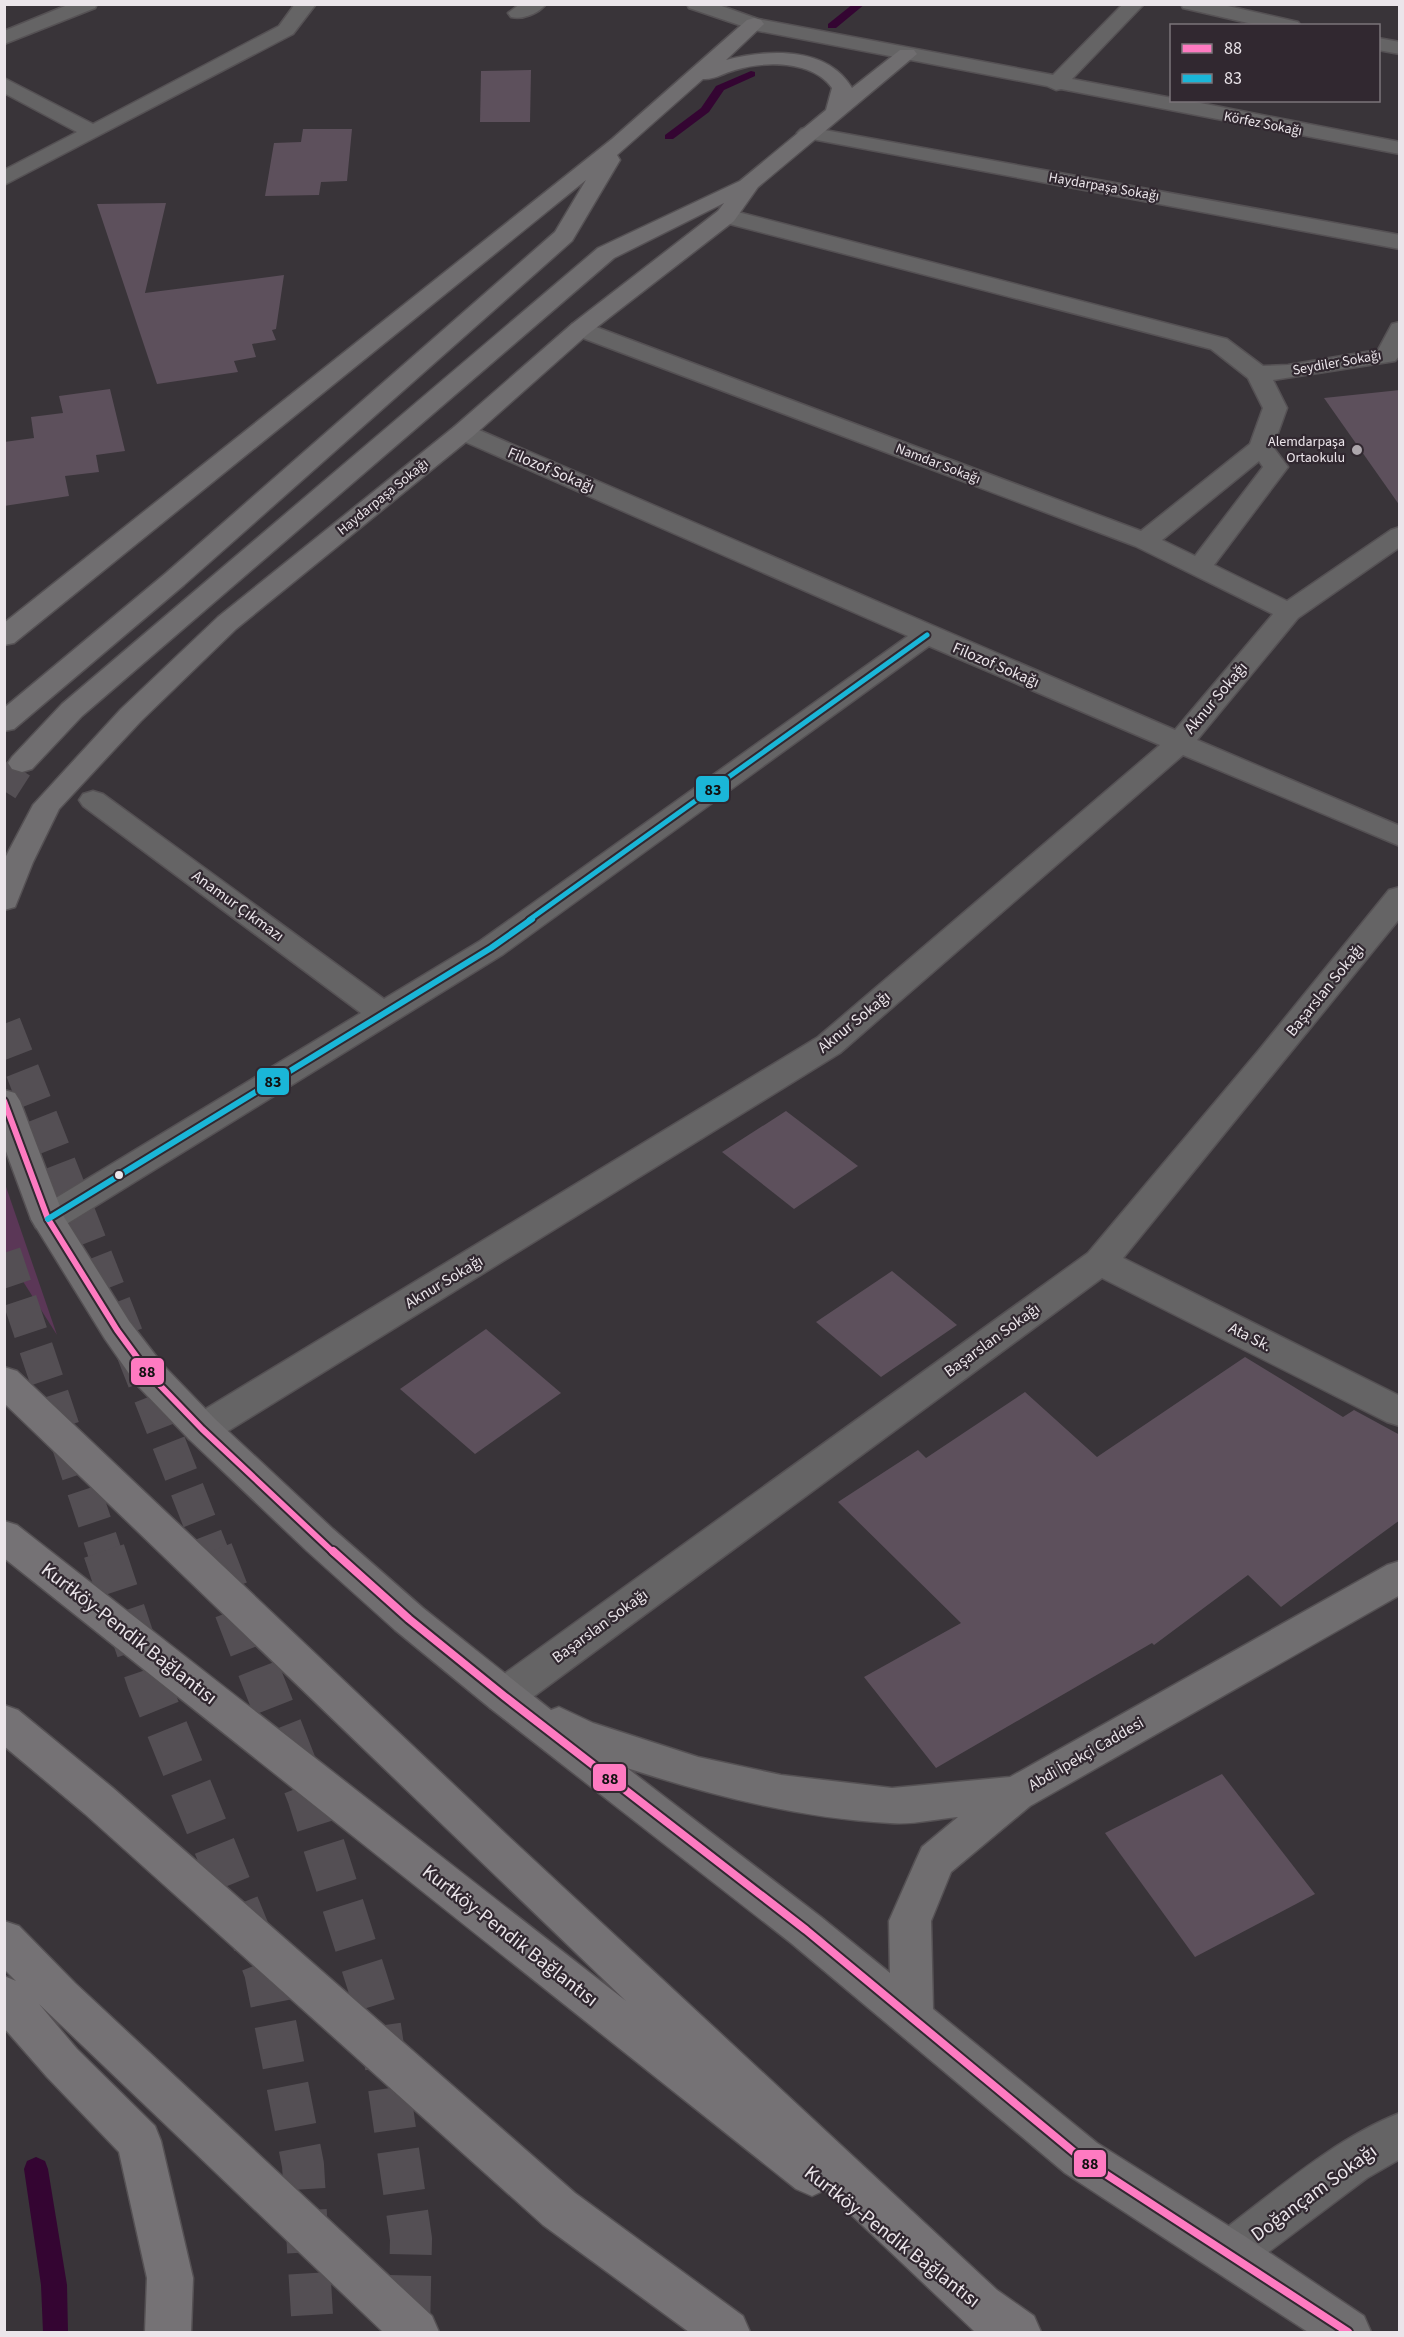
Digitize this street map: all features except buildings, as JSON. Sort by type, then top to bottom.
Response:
[{"type":"highway","points":[[4,1381],[494,1849],[1004,2324]]},
{"type":"highway","name":"Kurtköy-Pendik Bağlantısı","points":[[4,1536],[1004,2324]]},
{"type":"highway","points":[[4,1722],[99,1801],[560,2209],[727,2332]]},
{"type":"highway","points":[[4,1940],[60,1997],[416,2332]]},
{"type":"highway","points":[[4,1996],[62,2063],[139,2141],[170,2278],[168,2332]]},
{"type":"street","points":[[4,38],[88,4]]},
{"type":"street","points":[[518,13],[537,4]]},
{"type":"street","name":"Körfez Sokağı","points":[[696,4],[754,24],[1056,84],[1400,148]]},
{"type":"street","points":[[1056,84],[1135,4]]},
{"type":"street","points":[[1190,4],[1282,24]]},
{"type":"street","points":[[4,179],[286,30],[296,7]]},
{"type":"street","points":[[4,637],[619,143],[754,24]]},
{"type":"street","points":[[1380,44],[1400,48]]},
{"type":"street","name":"Haydarpaşa Sokağı","points":[[4,900],[18,862],[46,805],[131,715],[227,623],[463,432],[580,329],[726,216],[750,182],[907,54]]},
{"type":"street","points":[[690,81],[734,63],[753,60],[806,63],[824,69],[837,79],[842,88],[836,111]]},
{"type":"street","points":[[4,84],[93,132]]},
{"type":"street","name":"Haydarpaşa Sokağı","points":[[808,133],[1400,242]]},
{"type":"street","points":[[4,723],[175,579],[564,236],[619,143]]},
{"type":"street","points":[[22,763],[72,710],[606,253],[750,182]]},
{"type":"street","points":[[726,216],[1218,344],[1258,374],[1275,408],[1261,447],[1144,541]]},
{"type":"street","name":"Namdar Sokağı","points":[[580,329],[1144,541],[1289,612]]},
{"type":"street","name":"Seydiler Sokağı","points":[[1258,374],[1288,372],[1387,356],[1400,329]]},
{"type":"street","name":"Filozof Sokağı","points":[[463,432],[927,635],[1400,837]]},
{"type":"street","points":[[1199,568],[1276,467],[1261,447]]},
{"type":"street","name":"Aknur Sokağı","points":[[202,1429],[829,1046],[1179,742],[1289,612],[1400,535]]},
{"type":"street","points":[[48,1219],[491,948],[927,635]]},
{"type":"street","name":"Anamur Çıkmazı","points":[[93,800],[383,1014]]},
{"type":"street","name":"Başarslan Sokağı","points":[[504,1696],[1100,1262],[1400,897]]},
{"type":"street","points":[[4,1101],[48,1219],[117,1330],[150,1376],[202,1429],[320,1540],[400,1611],[504,1696],[806,1930],[1081,2158],[1348,2332]]},
{"type":"street","name":"Ata Sk.","points":[[1100,1262],[1400,1412]]},
{"type":"street","name":"Abdi İpekçi Caddesi","points":[[504,1696],[581,1736],[698,1774],[781,1793],[892,1806],[1016,1794],[1400,1576]]},
{"type":"street","points":[[912,2019],[910,1921],[936,1860],[1016,1794]]},
{"type":"street","name":"Doğançam Sokağı","points":[[1230,2253],[1351,2163],[1400,2134]]},
{"type":"shaded area","points":[[4,1181],[57,1335],[5,1253]]},
{"type":"waterway","points":[[832,26],[860,4]]},
{"type":"waterway","points":[[669,137],[705,110],[720,88],[751,74]]},
{"type":"waterway","points":[[36,2169],[54,2285],[56,2332]]},
{"type":"tunnel","points":[[4,791],[22,763]]},
{"type":"tunnel","points":[[4,1024],[212,1553]]},
{"type":"tunnel","points":[[4,1253],[105,1553]]},
{"type":"tunnel","points":[[104,1551],[148,1682],[265,1971],[303,2165],[313,2332]]},
{"type":"tunnel","points":[[212,1551],[308,1796],[379,2019],[411,2239],[409,2332]]},
{"type":"transit line","name":"83","points":[[48,1219],[491,948],[927,635]]},
{"type":"transit line","name":"88","points":[[4,1101],[48,1219],[117,1330],[150,1375],[202,1429],[320,1540],[409,1619],[504,1696],[806,1930],[1081,2158],[1348,2332]]},
{"type":"place","name":"Alemdarpaşa Ortaokulu","points":[[1357,450]]}]
